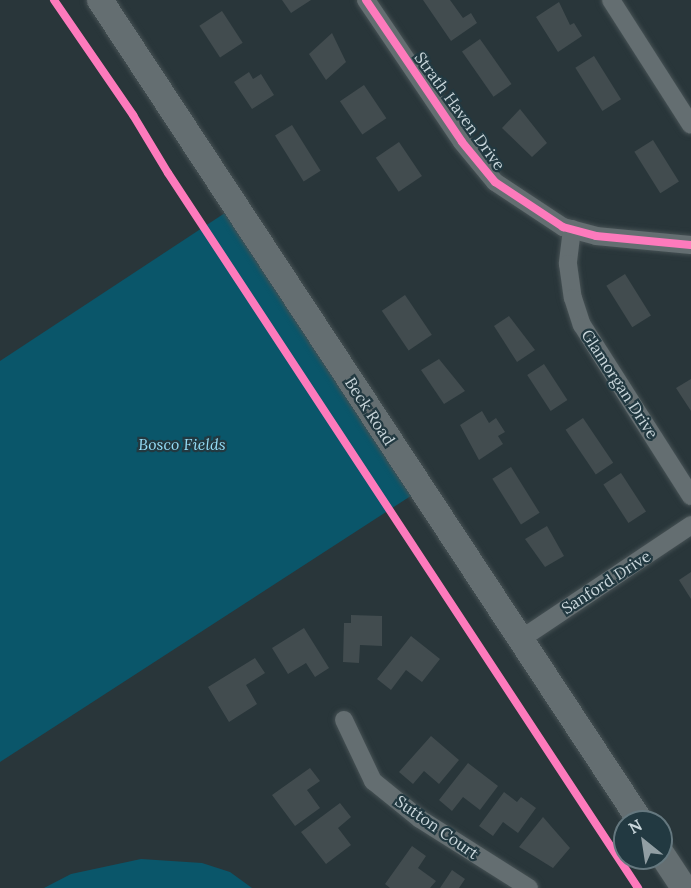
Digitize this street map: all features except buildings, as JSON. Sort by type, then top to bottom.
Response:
[{"type":"main road","name":"Beck Road","points":[[100,0],[633,810]]},
{"type":"main road","points":[[672,870],[683,888]]},
{"type":"street","name":"Strath Haven Drive","points":[[366,0],[462,142],[495,182],[536,212],[572,229],[596,236],[691,245]]},
{"type":"street","points":[[611,0],[691,125]]},
{"type":"street","name":"Glamorgan Drive","points":[[572,229],[568,264],[573,298],[582,325],[691,496]]},
{"type":"street","name":"Sanford Drive","points":[[521,639],[691,525]]},
{"type":"street","name":"Sutton Court","points":[[344,720],[373,781],[420,819],[529,888]]},
{"type":"green space","name":"Bosco Fields","points":[[234,207],[420,490],[0,762],[0,361]]},
{"type":"green space","points":[[141,859],[202,863],[230,872],[252,888],[44,888],[71,874]]},
{"type":"cycle path","points":[[54,0],[133,115],[168,173],[638,888]]},
{"type":"cycle path","points":[[366,0],[462,142],[495,182],[563,227],[596,236],[691,245]]}]
